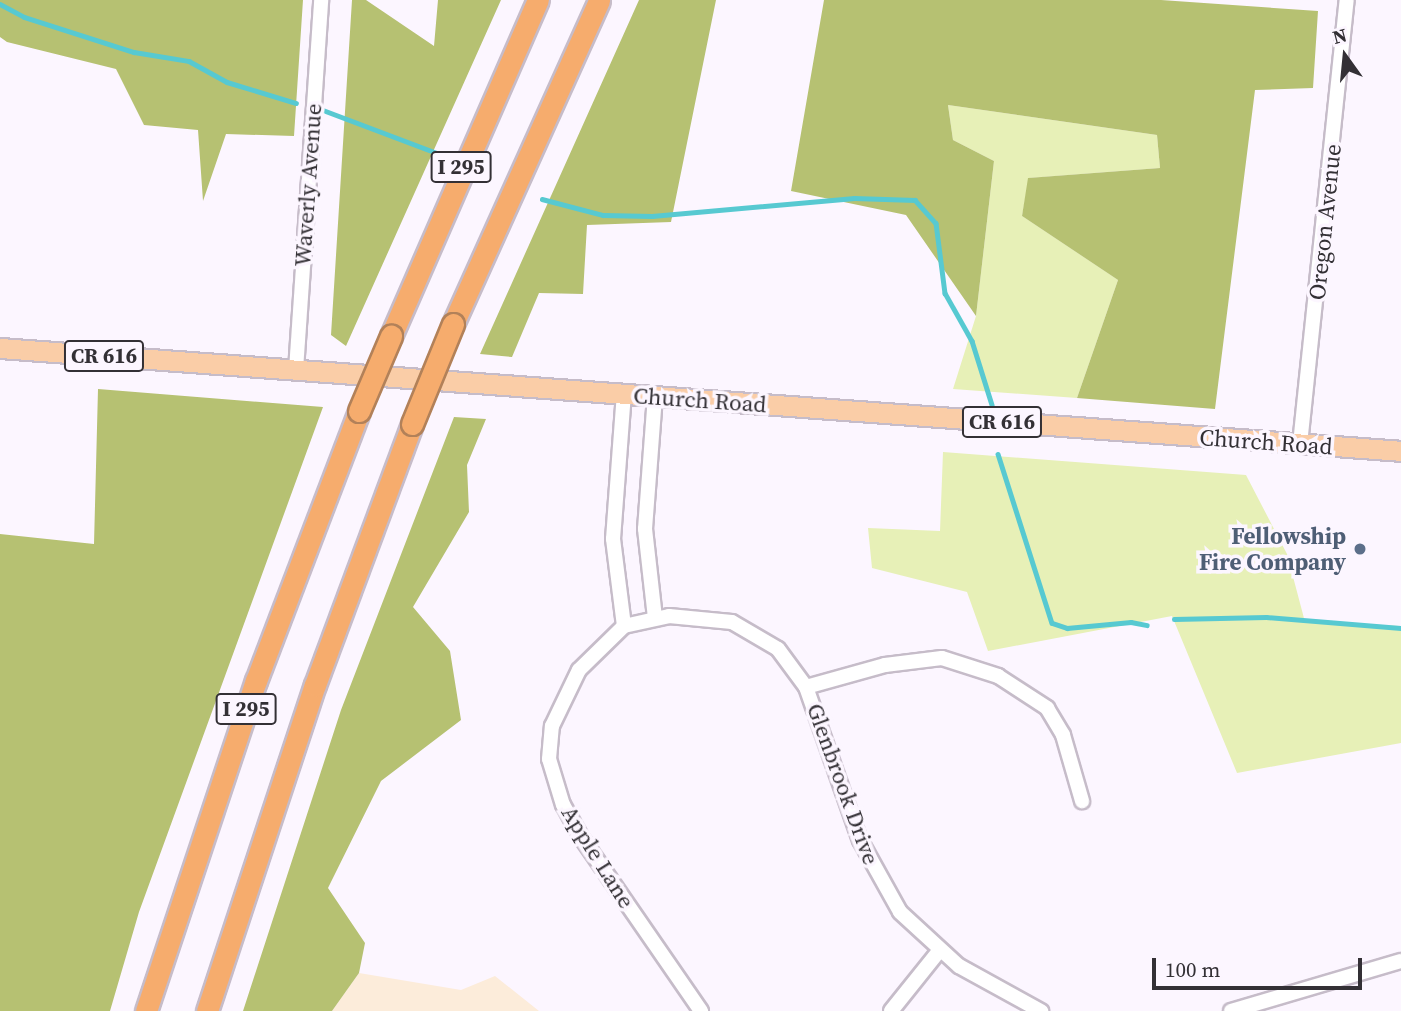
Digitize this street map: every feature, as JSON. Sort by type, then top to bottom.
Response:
[{"type":"highway","name":"I 295","points":[[146,1011],[248,703],[359,411],[538,0]]},
{"type":"highway","name":"I 295","points":[[207,1011],[301,725],[412,424],[453,324],[599,0]]},
{"type":"main road","name":"Church Road","points":[[0,348],[1401,452]]},
{"type":"street","name":"Waverly Avenue","points":[[296,370],[321,0]]},
{"type":"street","name":"Oregon Avenue","points":[[1300,444],[1347,0]]},
{"type":"street","points":[[624,394],[613,539],[624,626]]},
{"type":"street","points":[[655,396],[645,530],[655,618]]},
{"type":"street","name":"Glenbrook Drive","points":[[624,626],[655,618],[699,616],[748,628],[778,649],[806,687],[869,860],[900,912],[939,951],[993,988],[1041,1011]]},
{"type":"street","name":"Apple Lane","points":[[624,626],[579,670],[552,726],[549,759],[563,805],[581,837],[701,1011]]},
{"type":"street","points":[[806,687],[885,664],[942,658],[998,676],[1047,708],[1063,735],[1082,800]]},
{"type":"street","points":[[891,1011],[939,951]]},
{"type":"street","points":[[1231,1011],[1401,961]]},
{"type":"shaded area","points":[[359,973],[461,990],[495,976],[539,1011],[332,1011]]},
{"type":"green space","points":[[0,0],[303,0],[294,136],[226,134],[203,201],[198,130],[144,125],[116,69],[7,42],[0,37]]},
{"type":"green space","points":[[352,0],[366,0],[434,46],[438,0],[501,0],[346,346],[331,335]]},
{"type":"green space","points":[[639,0],[716,0],[671,222],[587,225],[583,294],[539,293],[512,357],[480,354]]},
{"type":"green space","points":[[824,0],[1161,0],[1318,11],[1313,88],[1255,90],[1215,409],[1077,398],[1118,280],[1022,216],[1028,178],[1160,168],[1157,135],[948,105],[953,140],[994,161],[976,316],[906,215],[791,191]]},
{"type":"green space","points":[[948,105],[1157,135],[1160,168],[1029,178],[1022,216],[1118,280],[1077,398],[953,389],[976,316],[994,161],[953,140]]},
{"type":"green space","points":[[98,389],[323,407],[139,912],[110,1011],[0,1011],[0,534],[94,544]]},
{"type":"green space","points":[[454,417],[486,419],[467,465],[469,512],[413,607],[450,651],[461,720],[381,781],[328,888],[365,943],[359,973],[332,1011],[243,1011],[341,710]]},
{"type":"green space","points":[[943,452],[1246,475],[1287,554],[1305,622],[1401,626],[1401,743],[1237,773],[1172,616],[988,651],[967,592],[872,568],[868,528],[940,531]]},
{"type":"waterway","points":[[0,4],[24,17],[134,52],[189,61],[227,82],[296,103]]},
{"type":"waterway","points":[[323,110],[437,153]]},
{"type":"waterway","points":[[542,199],[603,215],[652,216],[854,198],[915,200],[936,223],[945,293],[972,341],[992,405]]},
{"type":"waterway","points":[[998,454],[1052,623],[1067,628],[1131,622],[1147,625]]},
{"type":"waterway","points":[[1174,619],[1266,617],[1401,628]]},
{"type":"place","name":"Fellowship Fire Company","points":[[1360,549]]}]
